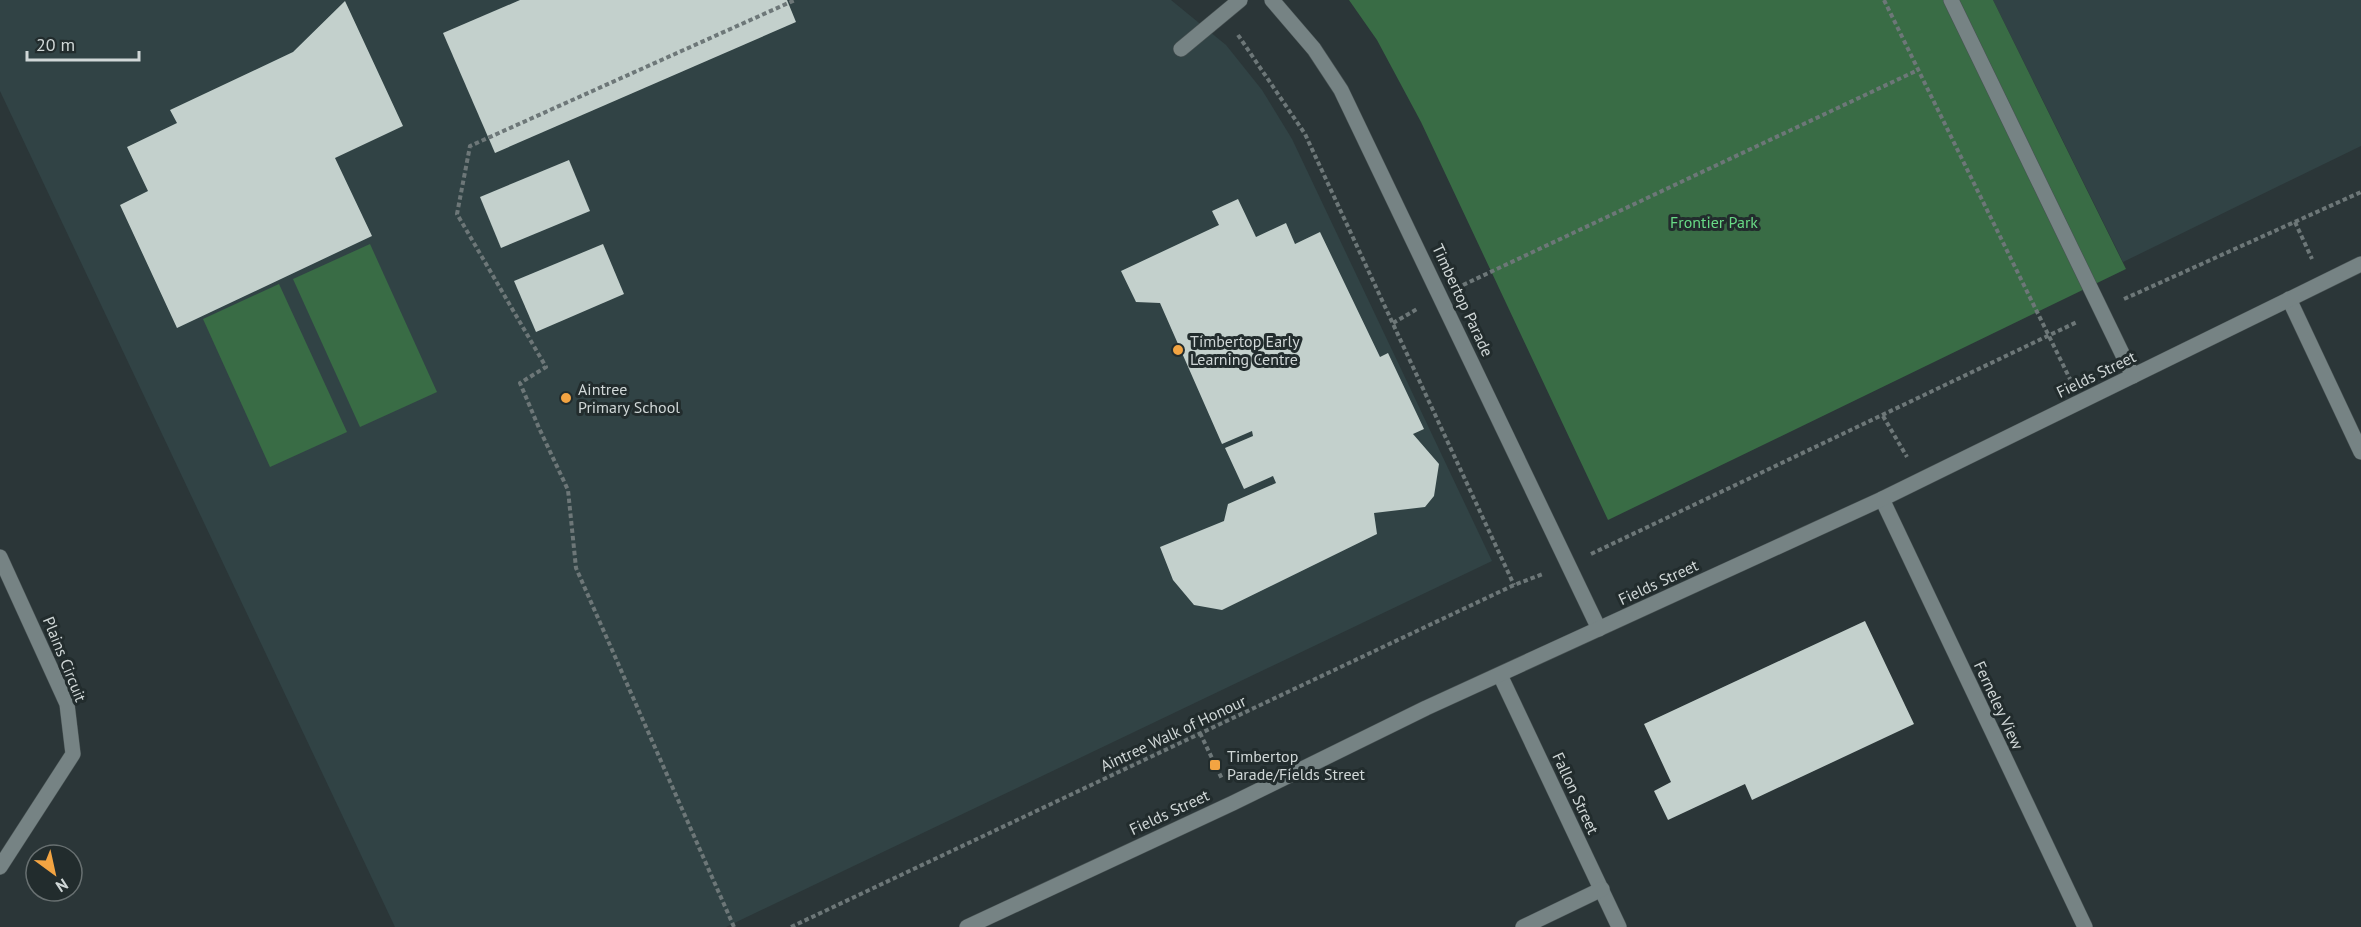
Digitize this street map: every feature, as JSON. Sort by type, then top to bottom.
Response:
[{"type":"street","points":[[1181,49],[1240,0]]},
{"type":"street","name":"Timbertop Parade","points":[[1272,0],[1314,49],[1341,90],[1599,629]]},
{"type":"street","points":[[1951,0],[2133,376]]},
{"type":"street","name":"Fields Street","points":[[967,927],[983,924],[1426,708],[1882,499],[2361,264]]},
{"type":"street","points":[[2289,298],[2361,452]]},
{"type":"street","name":"Ferneley View","points":[[1882,499],[2085,927]]},
{"type":"street","name":"Plains Circuit","points":[[0,557],[67,704],[73,754],[0,867]]},
{"type":"street","name":"Fallon Street","points":[[1500,675],[1619,927]]},
{"type":"street","points":[[1523,927],[1602,889]]},
{"type":"path","points":[[734,927],[576,568],[568,490],[520,383],[546,367],[457,214],[470,146],[795,0]]},
{"type":"path","points":[[1884,0],[2082,401]]},
{"type":"path","points":[[1218,19],[1238,36],[1305,134],[1514,585]]},
{"type":"path","points":[[1393,323],[1441,296],[1918,70]]},
{"type":"path","name":"Aintree Walk of Honour","points":[[791,927],[1514,585],[1568,565],[2050,337],[2101,310],[2361,192]]},
{"type":"path","points":[[2295,222],[2322,283]]},
{"type":"path","points":[[1884,416],[1920,480]]},
{"type":"path","points":[[1200,733],[1233,802]]},
{"type":"shaded area","name":"Aintree Primary School","points":[[0,0],[1171,0],[1226,45],[1262,90],[1292,139],[1492,561],[726,927],[395,927],[0,91]]},
{"type":"shaded area","points":[[1993,0],[2361,0],[2361,146],[2123,262]]},
{"type":"green space","name":"Frontier Park","points":[[1349,0],[1993,0],[2126,269],[1608,520],[1421,122],[1377,40]]},
{"type":"green space","points":[[370,244],[437,392],[360,427],[293,279]]},
{"type":"green space","points":[[279,284],[347,432],[270,467],[203,319]]},
{"type":"building","points":[[520,0],[787,0],[796,22],[495,153],[443,33]]},
{"type":"building","points":[[345,1],[403,126],[335,158],[372,236],[177,328],[120,205],[148,191],[127,147],[177,123],[170,110],[293,52]]},
{"type":"building","points":[[569,160],[590,211],[501,248],[480,197]]},
{"type":"building","points":[[1238,199],[1256,237],[1286,223],[1295,244],[1320,232],[1380,357],[1388,353],[1424,429],[1413,434],[1439,464],[1434,496],[1425,507],[1374,513],[1377,534],[1222,610],[1194,605],[1173,580],[1160,547],[1224,521],[1228,504],[1276,483],[1273,476],[1244,489],[1225,448],[1253,436],[1252,431],[1222,444],[1160,303],[1136,302],[1121,271],[1219,225],[1212,211]]},
{"type":"building","points":[[603,244],[624,294],[536,332],[514,281]]},
{"type":"building","points":[[1865,621],[1914,724],[1752,800],[1745,784],[1668,820],[1654,791],[1671,782],[1644,724]]},
{"type":"place","name":"Timbertop Early Learning Centre","points":[[1178,350]]},
{"type":"place","name":"Aintree Primary School","points":[[566,398]]},
{"type":"place","name":"Timbertop Parade/Fields Street","points":[[1215,765]]}]
